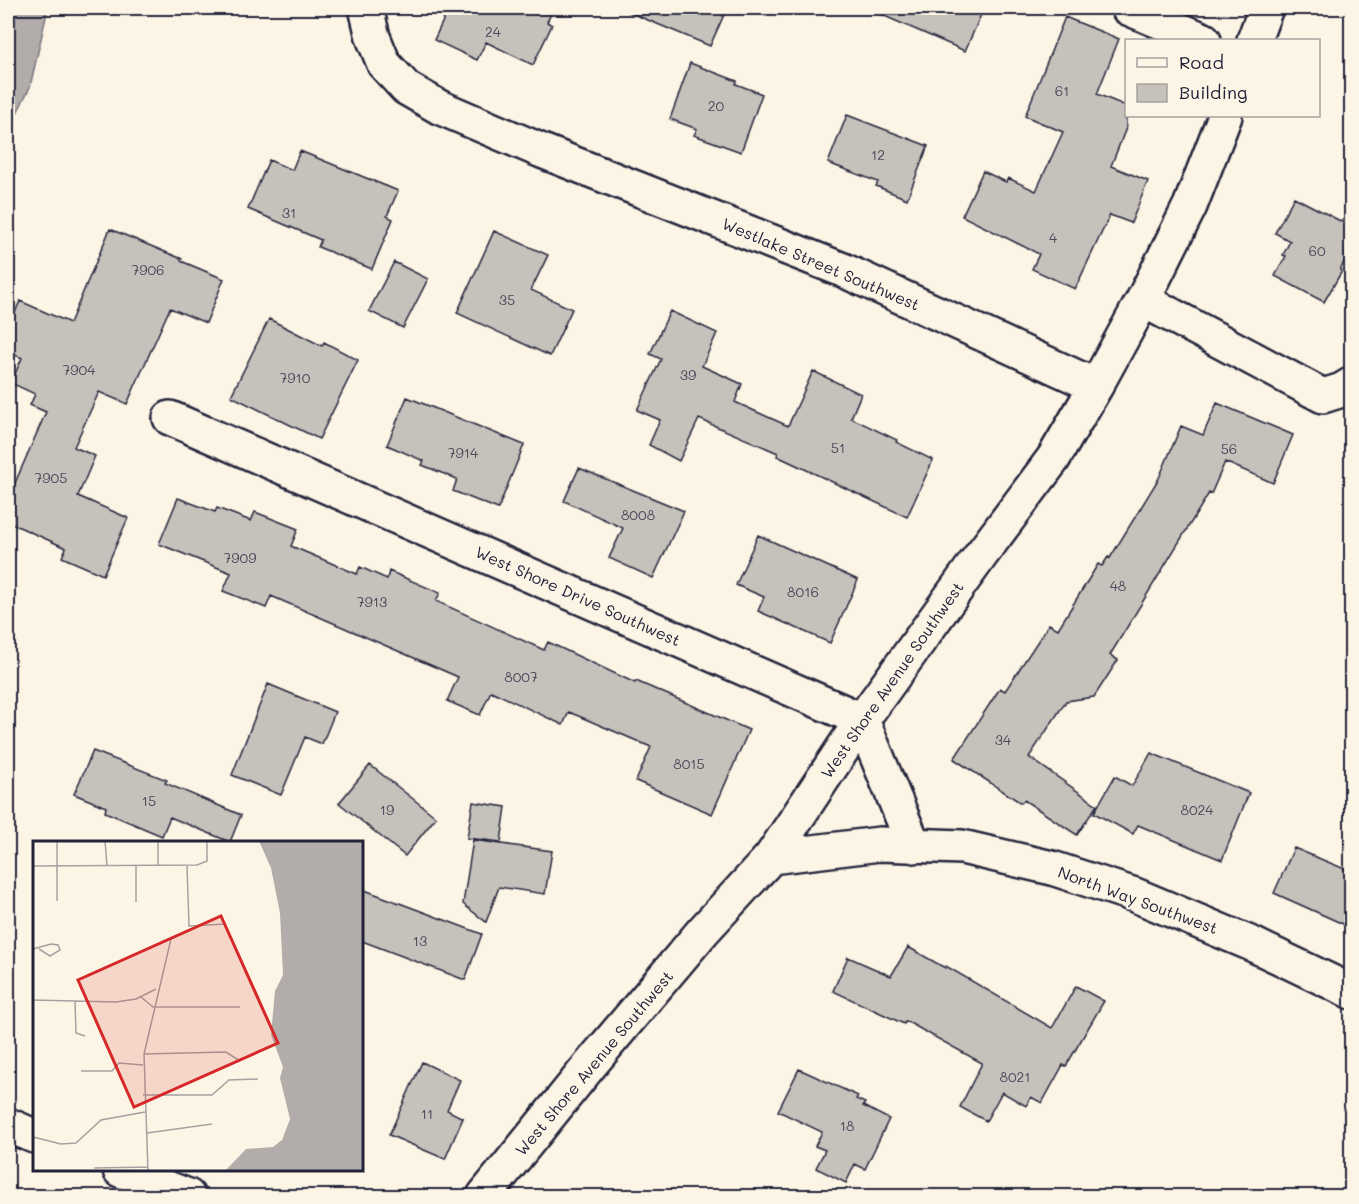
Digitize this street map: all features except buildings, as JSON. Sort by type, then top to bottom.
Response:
[{"type":"street","name":"Westlake Street Southwest","points":[[366,8],[373,37],[384,64],[406,88],[439,107],[542,151],[843,270],[1096,386]]},
{"type":"street","points":[[1128,8],[1202,39]]},
{"type":"street","points":[[1254,39],[1266,8]]},
{"type":"street","name":"West Shore Avenue Southwest","points":[[484,1197],[605,1047],[703,931],[771,857],[862,720],[1053,459],[1143,300],[1190,206],[1225,117]]},
{"type":"street","points":[[1143,300],[1323,396],[1352,384]]},
{"type":"street","name":"West Shore Drive Southwest","points":[[170,418],[862,720]]},
{"type":"street","points":[[862,720],[914,846]]},
{"type":"street","name":"North Way Southwest","points":[[771,857],[880,844],[962,847],[1052,868],[1135,895],[1251,944],[1352,992]]},
{"type":"street","points":[[8,1125],[33,1136]]},
{"type":"street","points":[[123,1171],[188,1197]]},
{"type":"shaded area","points":[[8,8],[48,8],[30,87],[8,131]]}]
